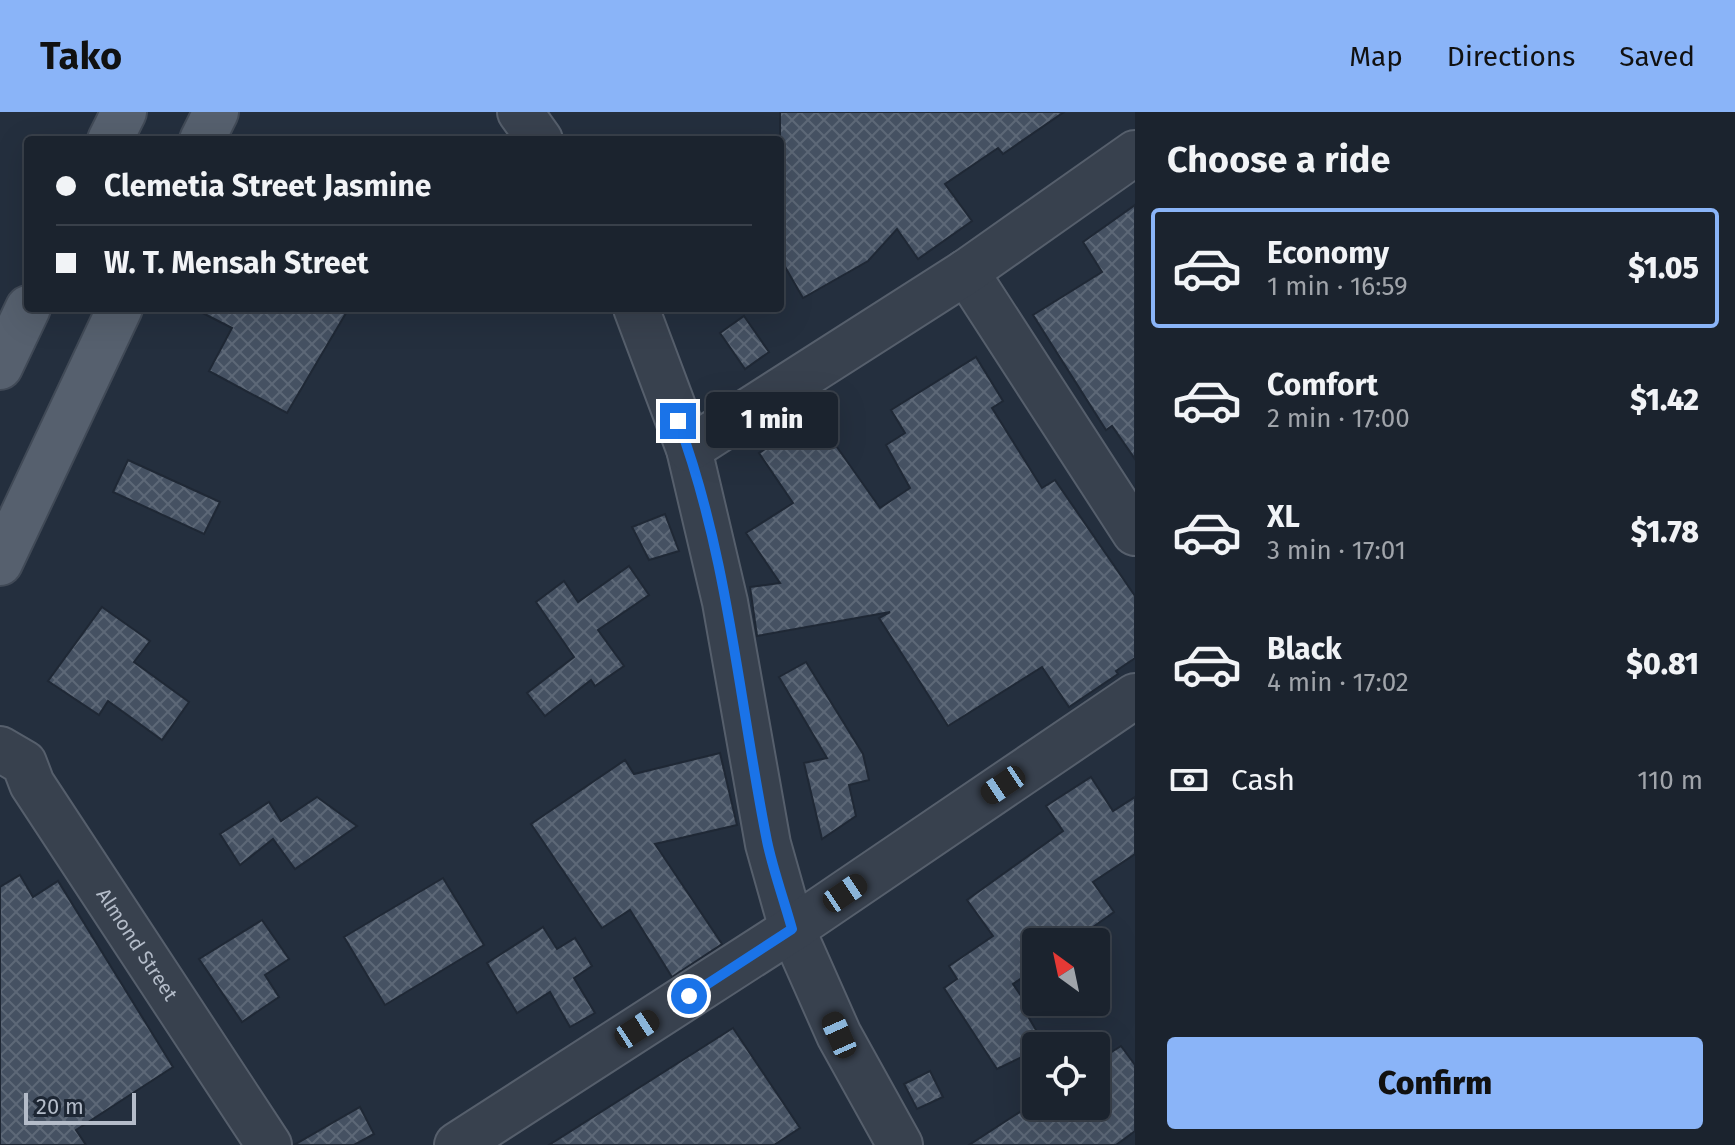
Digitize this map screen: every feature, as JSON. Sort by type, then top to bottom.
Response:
[{"type":"main road","points":[[112,136],[124,112]]},
{"type":"main road","points":[[204,136],[216,112]]},
{"type":"main road","points":[[0,367],[26,312]]},
{"type":"main road","points":[[0,563],[118,312]]},
{"type":"street","points":[[520,112],[537,136]]},
{"type":"street","points":[[689,449],[966,272],[1135,153]]},
{"type":"street","points":[[966,272],[1135,533]]},
{"type":"street","points":[[638,312],[689,449],[725,602],[768,844],[792,929],[839,1035],[900,1145]]},
{"type":"street","points":[[457,1145],[792,929],[1135,696]]},
{"type":"street","name":"Almond Street","points":[[0,749],[24,763],[32,784],[269,1145]]},
{"type":"building","points":[[780,112],[1064,112],[1003,154],[998,148],[945,184],[972,221],[918,259],[897,229],[868,261],[803,298],[784,265],[784,136],[780,136]]},
{"type":"building","points":[[1135,205],[1135,459],[1112,426],[1106,430],[1033,315],[1102,272],[1083,242]]},
{"type":"building","points":[[201,312],[347,312],[287,413],[209,371],[232,328]]},
{"type":"building","points":[[744,316],[769,352],[745,369],[720,333]]},
{"type":"building","points":[[976,357],[1003,401],[992,408],[1042,488],[1055,480],[1135,596],[1135,658],[1116,671],[1118,674],[1069,707],[1042,667],[948,726],[879,618],[890,612],[757,636],[750,587],[780,583],[746,533],[793,503],[759,453],[815,416],[880,508],[910,488],[886,445],[905,433],[891,410]]},
{"type":"building","points":[[128,460],[220,502],[204,534],[113,492]]},
{"type":"building","points":[[665,514],[679,551],[649,560],[632,527]]},
{"type":"building","points":[[629,566],[649,595],[598,630],[624,666],[595,686],[591,680],[545,716],[527,693],[574,657],[536,602],[564,581],[578,602]]},
{"type":"building","points":[[102,607],[150,641],[134,662],[189,702],[162,740],[108,701],[99,715],[48,681]]},
{"type":"building","points":[[806,662],[863,754],[869,780],[849,785],[856,816],[822,839],[804,763],[827,758],[779,677]]},
{"type":"building","points":[[720,753],[737,825],[655,844],[722,944],[672,977],[630,910],[602,928],[531,824],[625,760],[634,774]]},
{"type":"building","points":[[1091,777],[1113,811],[1135,797],[1135,854],[1093,882],[1114,912],[1092,928],[1022,928],[1022,978],[1013,984],[1022,997],[1022,1016],[1032,1016],[1029,1018],[1036,1032],[1022,1032],[1022,1057],[997,1069],[944,988],[957,979],[949,966],[993,936],[967,900],[1063,831],[1046,806]]},
{"type":"building","points":[[317,797],[357,826],[295,869],[273,839],[240,865],[220,834],[269,802],[281,821]]},
{"type":"building","points":[[20,875],[33,897],[58,881],[173,1067],[76,1130],[86,1145],[0,1145],[0,887]]},
{"type":"building","points":[[443,878],[484,945],[385,1005],[344,937]]},
{"type":"building","points":[[262,920],[289,959],[265,975],[279,997],[242,1022],[199,959]]},
{"type":"building","points":[[543,927],[557,949],[575,938],[592,966],[574,978],[595,1013],[570,1027],[550,992],[517,1013],[487,963]]},
{"type":"building","points":[[733,1028],[800,1128],[774,1145],[549,1145]]},
{"type":"building","points":[[1121,1046],[1135,1065],[1135,1131],[1116,1145],[969,1145],[1022,1111],[1022,1120],[1110,1120],[1110,1053]]},
{"type":"building","points":[[930,1071],[943,1097],[917,1109],[904,1084]]},
{"type":"building","points":[[360,1107],[374,1134],[354,1145],[294,1145]]},
{"type":"route","points":[[678,421],[689,449],[725,602],[768,844],[792,929],[689,996]]}]
